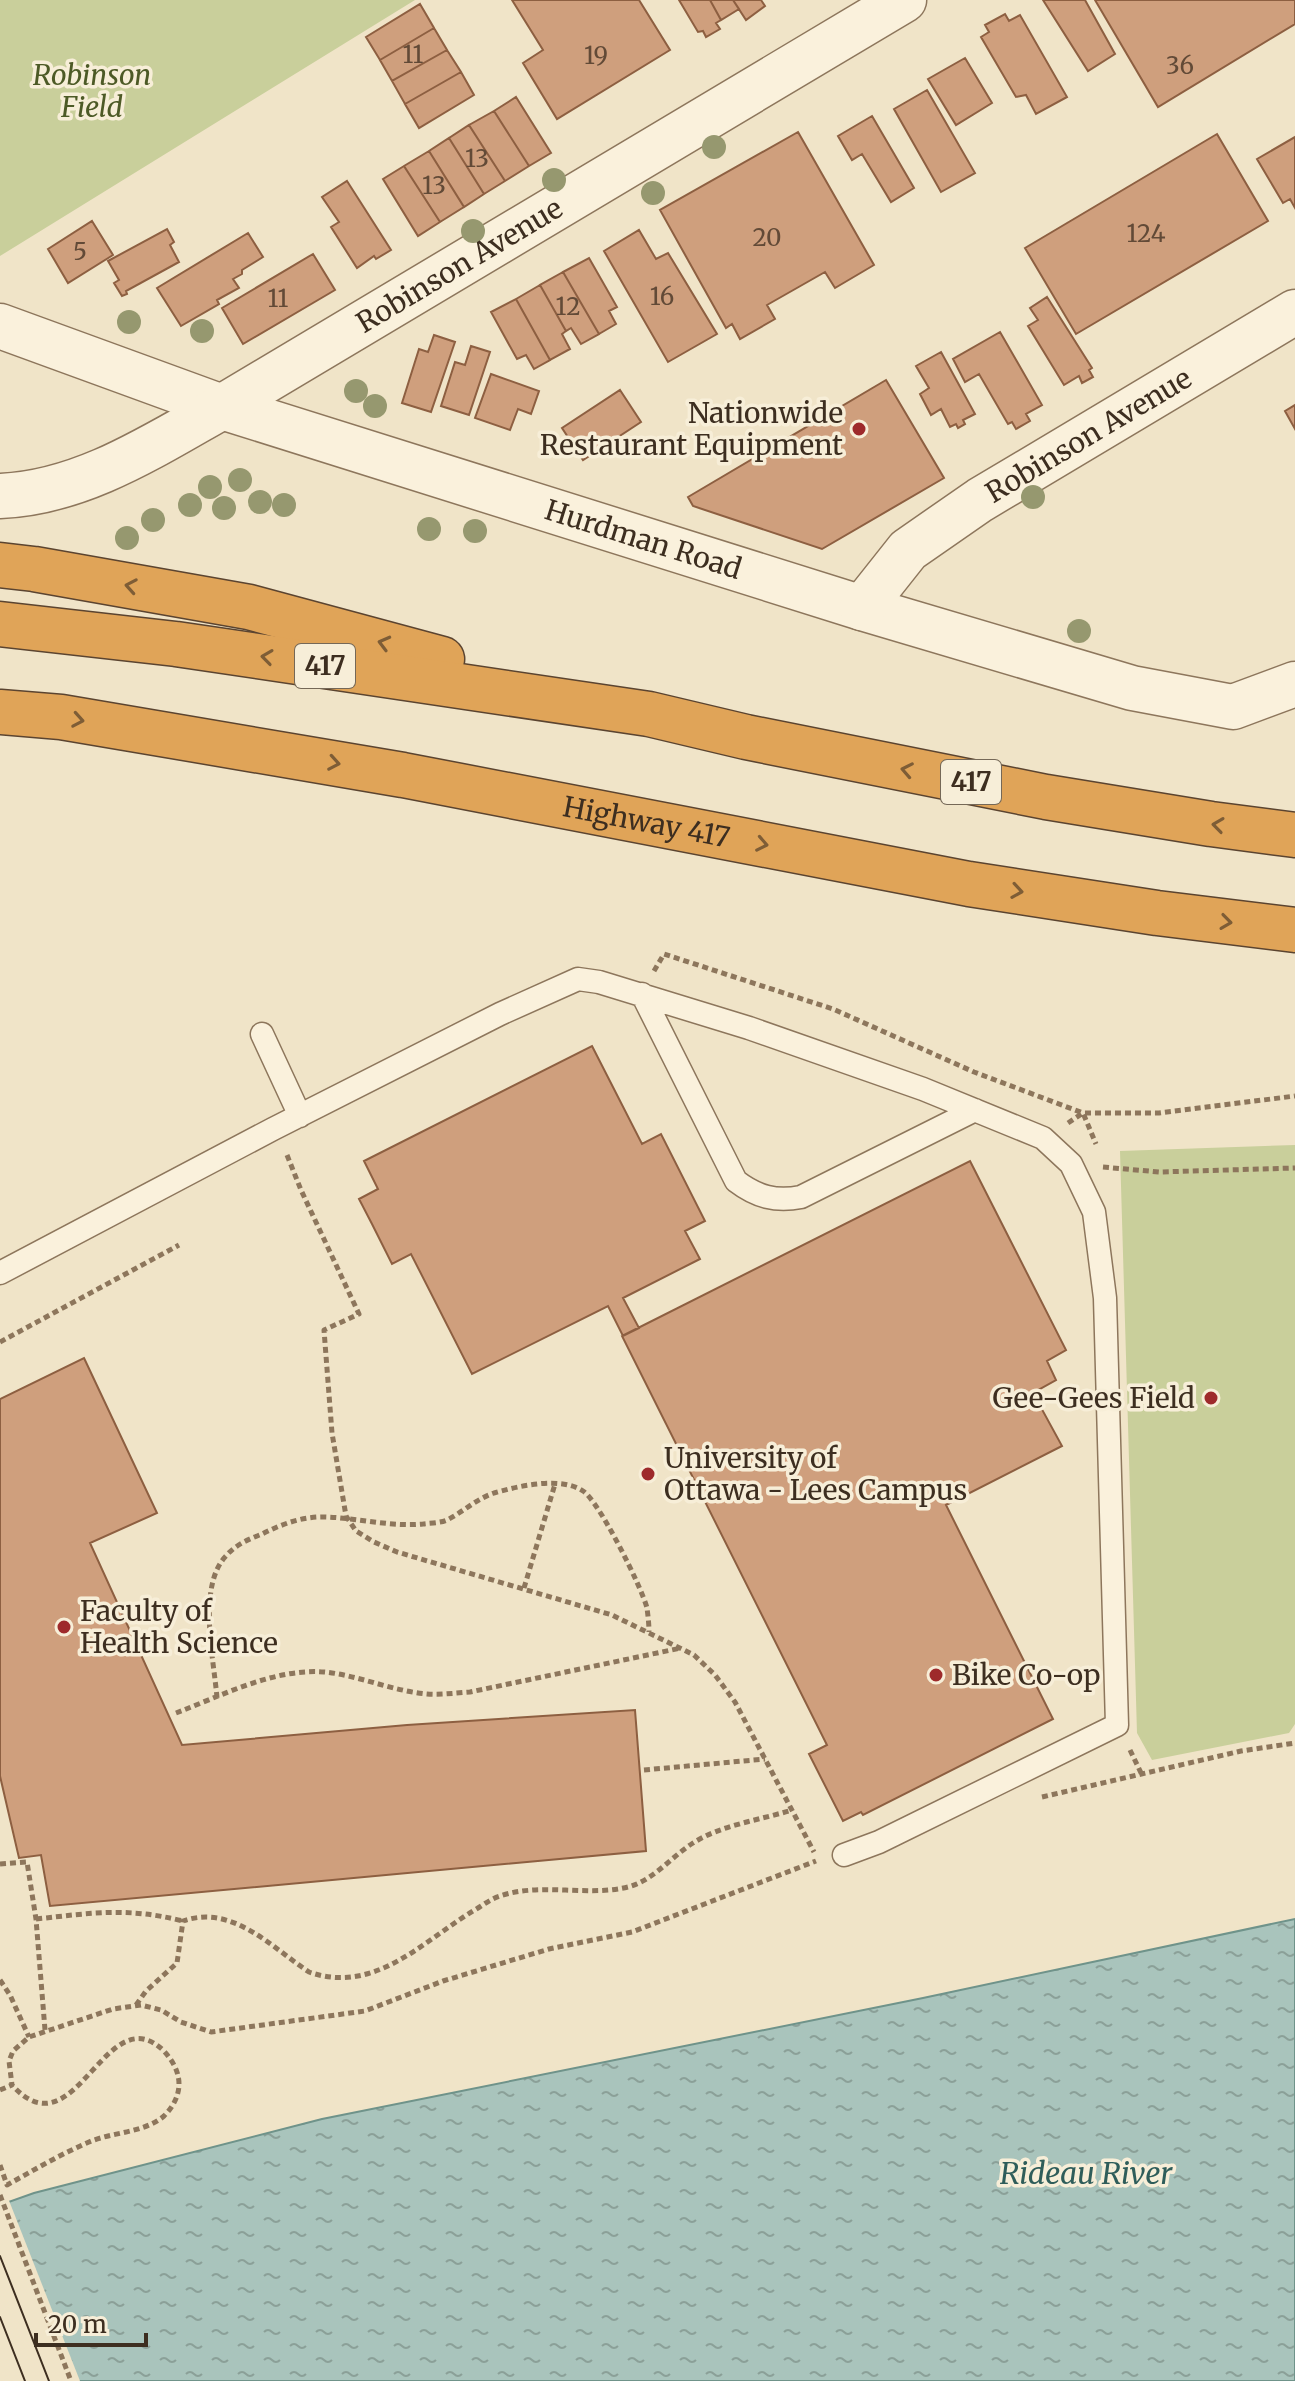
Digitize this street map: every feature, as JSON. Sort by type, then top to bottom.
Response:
[{"type":"highway","points":[[0,565],[249,607],[649,714]]},
{"type":"highway","name":"417","points":[[0,624],[176,644],[649,714],[746,737],[1046,797],[1295,835]]},
{"type":"highway","name":"Highway 417","points":[[0,712],[61,717],[403,775],[969,884],[1157,913],[1295,930]]},
{"type":"street","name":"Robinson Avenue","points":[[0,496],[31,495],[115,466],[222,407],[904,0]]},
{"type":"street","name":"Robinson Avenue","points":[[862,608],[908,550],[980,500],[1295,312]]},
{"type":"street","name":"Hurdman Road","points":[[0,326],[222,407],[862,608],[1132,688],[1233,707],[1295,684]]},
{"type":"lane","points":[[2,1267],[500,1014],[578,979],[642,994],[764,1033],[923,1089],[1043,1138],[1071,1164],[1094,1212],[1105,1298],[1117,1725],[879,1842],[844,1855]]},
{"type":"lane","points":[[642,994],[736,1181],[768,1199],[801,1197],[975,1110]]},
{"type":"lane","points":[[262,1034],[300,1116]]},
{"type":"path","points":[[642,994],[664,954],[833,1009],[974,1072],[1083,1113],[1159,1113],[1295,1096]]},
{"type":"path","points":[[1043,1138],[1083,1113]]},
{"type":"path","points":[[1083,1113],[1105,1167]]},
{"type":"path","points":[[0,2165],[7,2185],[92,2140],[156,2122],[171,2108],[177,2097],[177,2070],[170,2057],[158,2046],[136,2040],[116,2046],[93,2067],[76,2089],[53,2102],[31,2100],[12,2085],[9,2061],[13,2051],[29,2037],[45,2030],[113,2009],[136,2006],[161,2010],[181,2022],[211,2032],[365,2011],[443,1981],[549,1949],[632,1932],[818,1860],[729,1693],[694,1655],[612,1615],[397,1552],[356,1531],[346,1516],[332,1433],[324,1330],[359,1314],[286,1156],[298,1150]]},
{"type":"path","points":[[1071,1164],[1159,1172],[1295,1168]]},
{"type":"path","points":[[0,1342],[179,1245]]},
{"type":"path","points":[[524,1588],[555,1484]]},
{"type":"path","points":[[217,1698],[210,1604],[216,1570],[224,1557],[237,1546],[281,1525],[316,1518],[395,1525],[431,1523],[446,1520],[471,1503],[493,1494],[555,1484],[585,1492],[603,1515],[646,1604],[649,1632]]},
{"type":"path","points":[[176,1713],[276,1676],[306,1672],[325,1672],[424,1694],[470,1692],[682,1648]]},
{"type":"path","points":[[1040,1798],[1241,1751],[1295,1743]]},
{"type":"path","points":[[644,1770],[765,1759]]},
{"type":"path","points":[[36,1919],[117,1911],[150,1913],[183,1921],[211,1915],[238,1923],[309,1972],[343,1978],[371,1974],[393,1966],[497,1896],[542,1888],[624,1888],[639,1883],[695,1842],[713,1833],[792,1810]]},
{"type":"path","points":[[0,1864],[27,1862],[36,1919],[45,2030]]},
{"type":"path","points":[[136,2006],[146,1991],[177,1963],[183,1921]]},
{"type":"path","points":[[0,1980],[29,2037]]},
{"type":"path","points":[[0,2090],[12,2085]]},
{"type":"path","points":[[0,2195],[71,2381]]},
{"type":"green space","name":"Robinson Field","points":[[0,0],[415,0],[0,256]]},
{"type":"green space","name":"Gee-Gees Field","points":[[1295,1145],[1295,1724],[1289,1733],[1152,1760],[1137,1733],[1120,1151]]},
{"type":"water","name":"Rideau River","points":[[1295,1919],[1295,2381],[0,2381],[0,2205],[34,2193],[322,2119],[923,1998]]},
{"type":"pier","points":[[8,2198],[80,2381],[0,2381],[0,2201]]},
{"type":"building","points":[[512,0],[639,0],[670,50],[557,119],[523,63],[543,50]]},
{"type":"building","points":[[679,0],[710,0],[721,20],[716,23],[720,29],[706,37],[703,31],[698,32]]},
{"type":"building","points":[[710,0],[733,0],[739,9],[721,20]]},
{"type":"building","points":[[733,0],[761,0],[765,6],[746,20]]},
{"type":"building","points":[[1043,0],[1085,0],[1115,54],[1088,71]]},
{"type":"building","points":[[1095,0],[1295,0],[1295,24],[1158,107]]},
{"type":"building","points":[[420,4],[434,28],[380,60],[366,37]]},
{"type":"building","points":[[1005,14],[1009,21],[1020,15],[1067,97],[1036,114],[1026,95],[1016,97],[981,37],[989,32],[985,25]]},
{"type":"building","points":[[434,28],[447,50],[392,81],[380,60]]},
{"type":"building","points":[[447,50],[461,72],[405,104],[392,81]]},
{"type":"building","points":[[965,58],[992,103],[956,125],[928,79]]},
{"type":"building","points":[[461,72],[474,95],[419,128],[405,104]]},
{"type":"building","points":[[927,90],[975,173],[941,192],[894,109]]},
{"type":"building","points":[[516,97],[551,153],[529,166],[494,111]]},
{"type":"building","points":[[494,111],[529,166],[505,181],[469,125]]},
{"type":"building","points":[[872,116],[914,188],[891,202],[862,154],[852,160],[838,136]]},
{"type":"building","points":[[469,125],[505,181],[484,194],[449,138]]},
{"type":"building","points":[[798,132],[874,265],[835,288],[825,272],[767,305],[775,319],[740,339],[732,324],[726,328],[660,210]]},
{"type":"building","points":[[1217,134],[1268,221],[1076,334],[1025,248]]},
{"type":"building","points":[[1295,137],[1295,208],[1290,199],[1283,203],[1257,159]]},
{"type":"building","points":[[449,138],[484,194],[464,207],[429,151]]},
{"type":"building","points":[[429,151],[464,207],[440,222],[404,166]]},
{"type":"building","points":[[404,166],[440,222],[418,236],[383,179]]},
{"type":"building","points":[[347,181],[391,250],[376,259],[374,256],[357,268],[331,227],[339,222],[322,197]]},
{"type":"building","points":[[92,221],[113,255],[68,283],[48,249]]},
{"type":"building","points":[[167,229],[174,242],[170,245],[179,262],[122,296],[114,283],[119,280],[108,261]]},
{"type":"building","points":[[639,230],[656,259],[668,253],[717,334],[668,362],[604,251]]},
{"type":"building","points":[[248,233],[263,257],[233,279],[239,288],[217,300],[219,304],[181,326],[157,288]]},
{"type":"building","points":[[313,254],[335,290],[243,344],[222,308]]},
{"type":"building","points":[[589,258],[617,307],[609,311],[616,324],[599,334],[563,272]]},
{"type":"building","points":[[563,272],[599,334],[581,344],[571,328],[566,331],[540,285]]},
{"type":"building","points":[[540,285],[566,331],[562,334],[570,349],[550,360],[516,299]]},
{"type":"building","points":[[1047,297],[1092,368],[1089,370],[1093,377],[1082,383],[1079,376],[1064,385],[1028,326],[1038,320],[1030,308]]},
{"type":"building","points":[[516,299],[550,360],[534,369],[526,355],[517,359],[491,312]]},
{"type":"building","points":[[1000,332],[1042,405],[1026,414],[1030,421],[1016,429],[1012,422],[1008,424],[979,374],[965,382],[953,359]]},
{"type":"building","points":[[434,335],[455,342],[431,412],[402,403],[419,349],[428,352]]},
{"type":"building","points":[[471,346],[490,352],[469,415],[441,406],[455,362],[465,365]]},
{"type":"building","points":[[941,352],[975,414],[963,420],[965,424],[958,428],[956,424],[950,427],[941,409],[931,415],[920,394],[929,388],[916,366]]},
{"type":"building","points":[[491,374],[539,391],[531,414],[518,409],[510,430],[475,418]]},
{"type":"building","name":"Nationwide Restaurant Equipment","points":[[886,380],[944,478],[822,549],[693,506],[688,497]]},
{"type":"building","points":[[620,390],[641,422],[583,460],[562,428]]},
{"type":"building","points":[[1295,405],[1295,429],[1285,411]]},
{"type":"building","points":[[592,1046],[642,1144],[661,1134],[705,1221],[685,1231],[700,1259],[623,1298],[639,1328],[623,1336],[608,1306],[472,1374],[411,1254],[392,1264],[359,1199],[378,1189],[364,1161]]},
{"type":"building","points":[[970,1161],[1066,1350],[1047,1361],[1056,1380],[1033,1393],[1062,1446],[946,1505],[1053,1719],[863,1815],[861,1812],[843,1821],[809,1754],[827,1745],[622,1336]]},
{"type":"building","name":"Faculty of Health Science","points":[[84,1358],[157,1513],[90,1543],[182,1745],[407,1725],[635,1710],[646,1851],[50,1906],[41,1855],[19,1858],[0,1776],[0,1399]]},
{"type":"tram line","points":[[0,2256],[49,2381]]},
{"type":"tram line","points":[[0,2317],[25,2381]]},
{"type":"place","name":"Nationwide Restaurant Equipment","points":[[859,429]]},
{"type":"place","name":"Gee-Gees Field","points":[[1211,1398]]},
{"type":"place","name":"University of Ottawa - Lees Campus","points":[[648,1474]]},
{"type":"place","name":"Faculty of Health Science","points":[[64,1627]]},
{"type":"place","name":"Bike Co-op","points":[[936,1675]]}]
